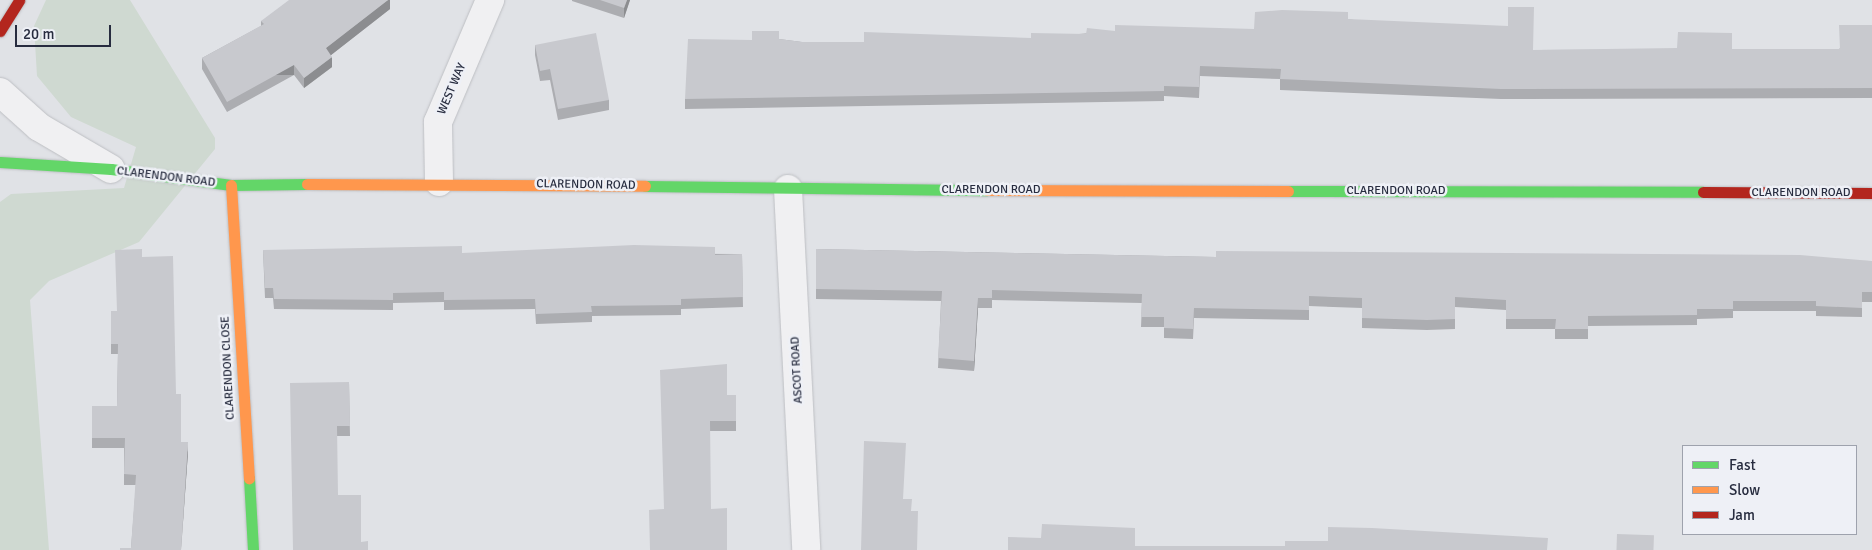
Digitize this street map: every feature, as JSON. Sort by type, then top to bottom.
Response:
[{"type":"street","points":[[0,31],[19,0]]},
{"type":"street","name":"WEST WAY","points":[[439,182],[438,122],[490,0]]},
{"type":"street","name":"CLARENDON ROAD","points":[[0,92],[39,127],[111,169]]},
{"type":"street","name":"CLARENDON ROAD","points":[[0,162],[111,169],[231,185],[439,182],[788,189],[1872,193]]},
{"type":"street","name":"CLARENDON CLOSE","points":[[231,185],[253,550]]},
{"type":"street","name":"ASCOT ROAD","points":[[788,189],[806,550]]},
{"type":"shaded area","points":[[46,0],[130,0],[215,138],[215,149],[139,242],[49,281],[30,300],[49,550],[0,550],[0,202],[11,194],[124,188],[136,147],[71,117],[37,76],[34,26]]},
{"type":"building","points":[[289,0],[388,0],[326,48],[332,57],[304,78],[294,65],[227,102],[202,58],[264,24],[261,21]]},
{"type":"building","points":[[600,0],[627,0],[624,8]]},
{"type":"building","points":[[1508,7],[1534,7],[1533,50],[1677,48],[1678,32],[1732,33],[1732,49],[1840,49],[1839,25],[1872,25],[1872,88],[1501,89],[1280,79],[1281,69],[1200,66],[1199,87],[1164,86],[1164,91],[685,99],[688,39],[752,40],[752,31],[779,31],[779,39],[802,42],[864,42],[864,32],[1031,38],[1031,33],[1086,34],[1087,28],[1115,31],[1115,25],[1254,29],[1255,12],[1282,10],[1348,12],[1348,19],[1508,26]]},
{"type":"building","points":[[596,33],[609,100],[558,109],[550,69],[540,71],[535,45]]},
{"type":"building","points":[[634,245],[715,247],[715,255],[742,254],[743,297],[681,299],[681,305],[591,306],[592,312],[536,314],[535,299],[444,300],[444,292],[393,293],[393,300],[274,299],[273,288],[265,288],[263,250],[462,246],[462,253]]},
{"type":"building","points":[[142,249],[142,257],[173,256],[176,394],[181,394],[181,442],[188,442],[181,550],[120,550],[120,548],[131,548],[136,475],[124,474],[125,438],[92,438],[92,406],[117,406],[118,344],[111,344],[111,311],[117,311],[115,250]]},
{"type":"building","points":[[816,249],[1216,257],[1216,251],[1800,255],[1872,261],[1872,292],[1862,292],[1862,308],[1816,306],[1816,301],[1733,301],[1733,309],[1697,309],[1697,315],[1588,316],[1588,329],[1555,329],[1556,319],[1506,319],[1506,300],[1455,297],[1455,319],[1427,320],[1362,318],[1362,298],[1309,296],[1309,310],[1194,308],[1193,329],[1164,328],[1164,317],[1141,317],[1142,294],[992,290],[992,298],[978,298],[974,361],[938,358],[942,291],[816,289]]},
{"type":"building","points":[[727,364],[727,395],[736,395],[736,421],[710,421],[711,509],[727,508],[727,550],[650,550],[649,510],[664,509],[660,370]]},
{"type":"building","points":[[349,382],[350,426],[337,426],[338,495],[361,495],[361,542],[368,541],[368,550],[293,550],[290,383]]},
{"type":"building","points":[[864,441],[906,443],[903,499],[912,499],[911,511],[918,511],[917,550],[861,550]]},
{"type":"building","points":[[1042,524],[1135,528],[1135,546],[1285,546],[1285,541],[1328,541],[1328,527],[1548,538],[1547,550],[1008,550],[1008,537],[1041,538]]},
{"type":"building","points":[[1617,534],[1654,535],[1653,550],[1616,550]]},
{"type":"traffic: fast","points":[[0,162],[111,169],[231,185],[307,184]]},
{"type":"traffic: fast","points":[[645,186],[987,190]]},
{"type":"traffic: fast","points":[[1288,191],[1703,192]]},
{"type":"traffic: fast","points":[[249,478],[253,550]]},
{"type":"traffic: slow","points":[[307,184],[645,186]]},
{"type":"traffic: slow","points":[[231,185],[249,478]]},
{"type":"traffic: slow","points":[[987,190],[1288,191]]},
{"type":"traffic: jam","points":[[0,31],[19,0]]},
{"type":"traffic: jam","points":[[1703,192],[1872,193]]}]
